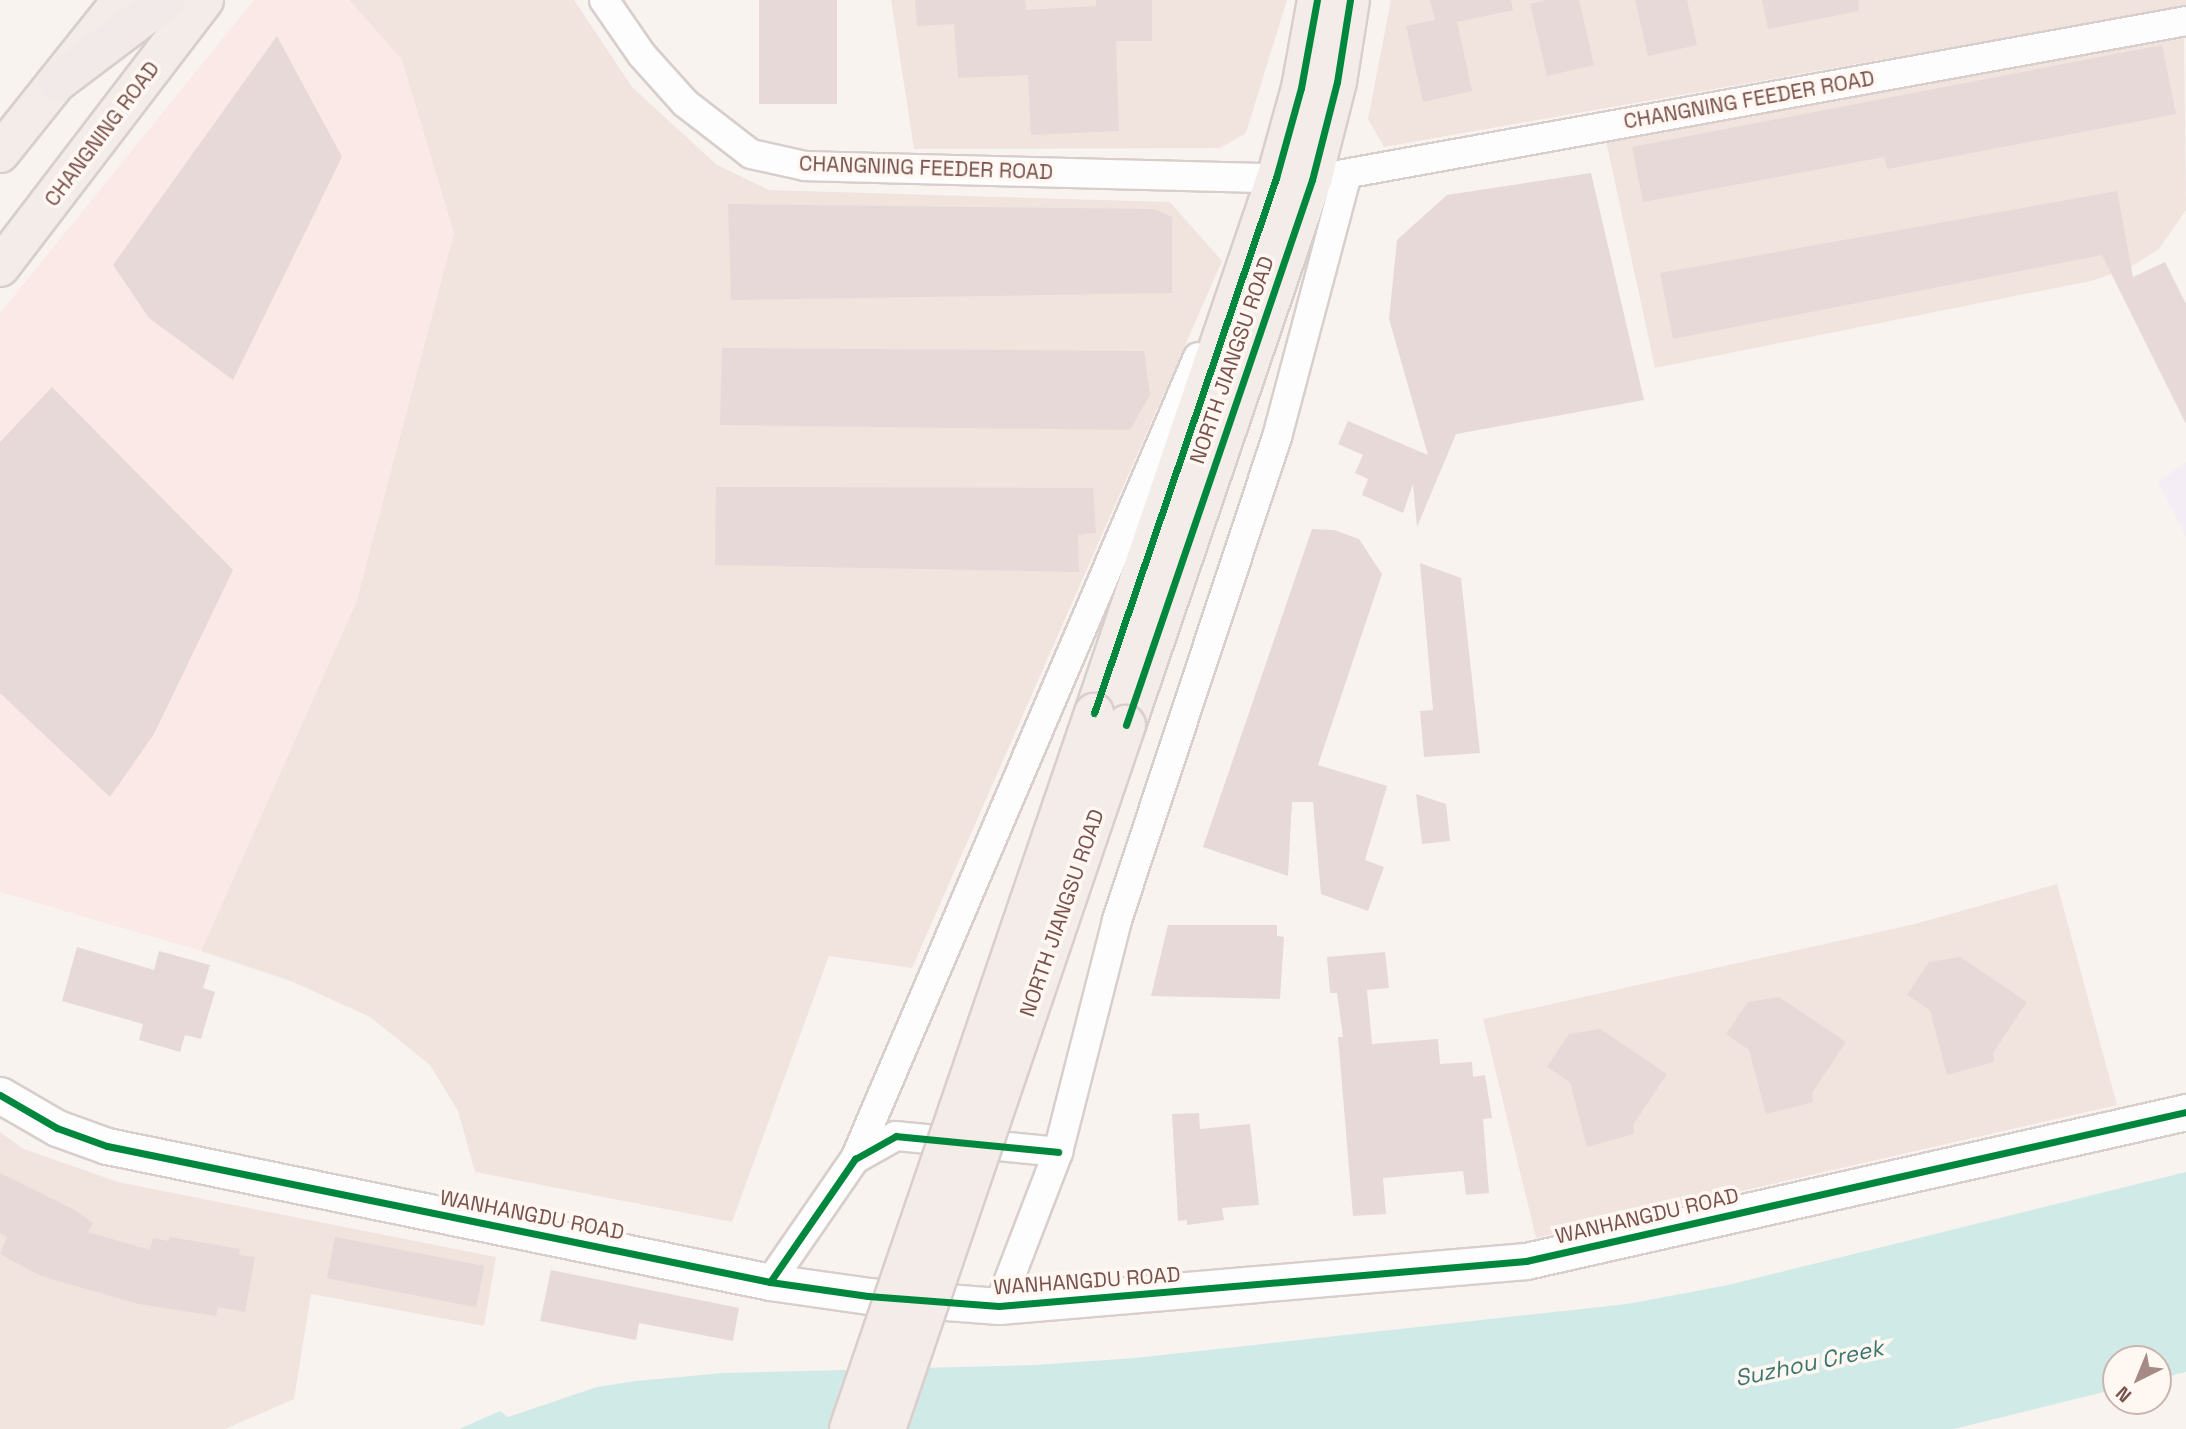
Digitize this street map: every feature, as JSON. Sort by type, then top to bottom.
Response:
[{"type":"highway","points":[[57,82],[166,0]]},
{"type":"main road","points":[[0,153],[122,0]]},
{"type":"main road","name":"CHANGNING ROAD","points":[[0,267],[204,0]]},
{"type":"main road","name":"NORTH JIANGSU ROAD","points":[[1311,177],[1301,88],[1317,0]]},
{"type":"main road","name":"NORTH JIANGSU ROAD","points":[[924,1263],[1110,719],[1311,177],[1336,82],[1350,0]]},
{"type":"main road","points":[[849,1429],[924,1263]]},
{"type":"main road","points":[[886,1429],[924,1263]]},
{"type":"street","name":"CHANGNING FEEDER ROAD","points":[[604,0],[685,103],[751,154],[805,166],[1311,177],[2186,21]]},
{"type":"street","points":[[999,1306],[1058,1152],[1117,920],[1277,438],[1311,177]]},
{"type":"street","points":[[770,1282],[855,1159],[1229,286]]},
{"type":"street","name":"WANHANGDU ROAD","points":[[0,1095],[57,1128],[107,1146],[770,1282],[867,1296],[999,1306],[1526,1261],[2186,1112]]},
{"type":"street","points":[[855,1159],[896,1136],[1058,1152]]},
{"type":"shaded area","points":[[254,0],[349,0],[402,60],[454,233],[357,600],[201,951],[0,892],[0,313]]},
{"type":"shaded area","points":[[349,0],[574,0],[632,87],[717,165],[769,190],[1170,202],[1222,261],[912,968],[829,956],[732,1222],[475,1172],[458,1111],[430,1065],[370,1017],[293,982],[201,951],[357,600],[402,60]]},
{"type":"shaded area","points":[[891,0],[1287,0],[1246,133],[1220,148],[914,149]]},
{"type":"shaded area","points":[[1391,0],[2186,0],[2186,6],[1384,147],[1368,119]]},
{"type":"shaded area","points":[[2184,34],[2186,210],[2158,250],[2129,268],[2091,281],[1655,368],[1606,141]]},
{"type":"shaded area","points":[[2186,462],[2186,537],[2158,482]]},
{"type":"shaded area","points":[[2057,884],[2117,1105],[1536,1238],[1483,1019],[1915,924]]},
{"type":"shaded area","points":[[0,1132],[24,1149],[118,1182],[496,1257],[484,1326],[311,1294],[294,1399],[225,1429],[0,1429]]},
{"type":"water","name":"Suzhou Creek","points":[[2186,1172],[2186,1372],[2172,1376],[2172,1345],[2102,1345],[2102,1392],[1954,1429],[459,1429],[500,1411],[508,1417],[597,1387],[636,1381],[723,1373],[1035,1365],[1135,1358],[1627,1304],[1728,1285]]},
{"type":"building","points":[[759,0],[837,0],[837,104],[759,104]]},
{"type":"building","points":[[915,0],[1025,0],[1026,10],[1096,6],[1096,0],[1152,0],[1152,41],[1116,41],[1119,131],[1031,135],[1028,75],[958,78],[954,24],[917,26]]},
{"type":"building","points":[[1430,0],[1511,0],[1513,10],[1457,22],[1472,91],[1423,102],[1406,26],[1435,20]]},
{"type":"building","points":[[1546,0],[1579,0],[1594,65],[1547,76],[1530,4]]},
{"type":"building","points":[[1635,0],[1687,0],[1697,45],[1648,56]]},
{"type":"building","points":[[1762,0],[1858,0],[1859,11],[1768,29]]},
{"type":"building","points":[[277,36],[342,157],[233,380],[149,318],[113,265]]},
{"type":"building","points":[[2162,45],[2176,114],[1887,169],[1884,157],[1643,202],[1632,147]]},
{"type":"building","points":[[1591,173],[1644,400],[1456,434],[1417,527],[1413,484],[1403,513],[1362,495],[1368,479],[1355,473],[1363,455],[1338,444],[1348,421],[1428,455],[1389,319],[1397,240],[1447,195]]},
{"type":"building","points":[[2117,191],[2133,277],[2165,262],[2186,304],[2186,424],[2102,255],[1673,339],[1660,273]]},
{"type":"building","points":[[728,204],[1154,209],[1172,217],[1172,293],[731,300]]},
{"type":"building","points":[[722,348],[1144,351],[1150,395],[1130,430],[720,425]]},
{"type":"building","points":[[52,387],[233,570],[154,734],[110,797],[0,693],[0,442]]},
{"type":"building","points":[[716,487],[1093,488],[1096,533],[1078,535],[1079,572],[715,565]]},
{"type":"building","points":[[1312,529],[1334,530],[1359,539],[1382,574],[1318,765],[1387,786],[1365,860],[1384,867],[1368,911],[1321,894],[1313,802],[1292,802],[1288,876],[1203,847]]},
{"type":"building","points":[[1420,563],[1461,578],[1480,753],[1424,757],[1420,711],[1433,710]]},
{"type":"building","points":[[1416,794],[1446,804],[1450,841],[1422,844]]},
{"type":"building","points":[[1168,925],[1277,925],[1277,936],[1284,937],[1280,999],[1151,996]]},
{"type":"building","points":[[77,947],[154,970],[159,951],[210,965],[203,988],[215,992],[201,1039],[185,1035],[180,1052],[139,1040],[143,1024],[62,1001]]},
{"type":"building","points":[[1385,952],[1389,988],[1367,990],[1372,1044],[1438,1039],[1440,1064],[1472,1062],[1473,1077],[1485,1075],[1492,1118],[1483,1119],[1489,1193],[1466,1195],[1463,1171],[1383,1178],[1386,1214],[1353,1216],[1338,1037],[1343,1037],[1337,993],[1330,993],[1327,957]]},
{"type":"building","points":[[1960,957],[2027,1002],[1993,1053],[1994,1062],[1947,1075],[1930,1010],[1907,995],[1929,962]]},
{"type":"building","points":[[1779,997],[1846,1042],[1812,1093],[1813,1102],[1766,1114],[1749,1050],[1726,1034],[1748,1002]]},
{"type":"building","points":[[1600,1029],[1667,1074],[1633,1125],[1634,1134],[1587,1147],[1570,1082],[1547,1067],[1569,1034]]},
{"type":"building","points":[[1199,1113],[1200,1129],[1250,1124],[1259,1205],[1222,1208],[1224,1220],[1187,1225],[1187,1220],[1178,1221],[1172,1114]]},
{"type":"building","points":[[0,1173],[75,1210],[93,1223],[88,1232],[150,1250],[153,1238],[169,1241],[170,1237],[240,1249],[239,1255],[255,1257],[245,1312],[218,1307],[216,1316],[139,1304],[41,1276],[0,1254],[7,1237],[0,1233]]},
{"type":"building","points":[[335,1237],[484,1266],[476,1307],[327,1278]]},
{"type":"building","points":[[551,1270],[739,1308],[733,1341],[639,1323],[636,1340],[540,1321]]},
{"type":"cycle path","points":[[1094,713],[1276,178],[1301,88],[1317,0]]},
{"type":"cycle path","points":[[1126,725],[1312,180],[1337,82],[1350,0]]},
{"type":"cycle path","points":[[0,1095],[57,1128],[107,1146],[770,1282],[868,1296],[999,1306],[1526,1261],[2186,1112]]},
{"type":"cycle path","points":[[770,1282],[855,1159],[896,1136],[1058,1152]]}]
